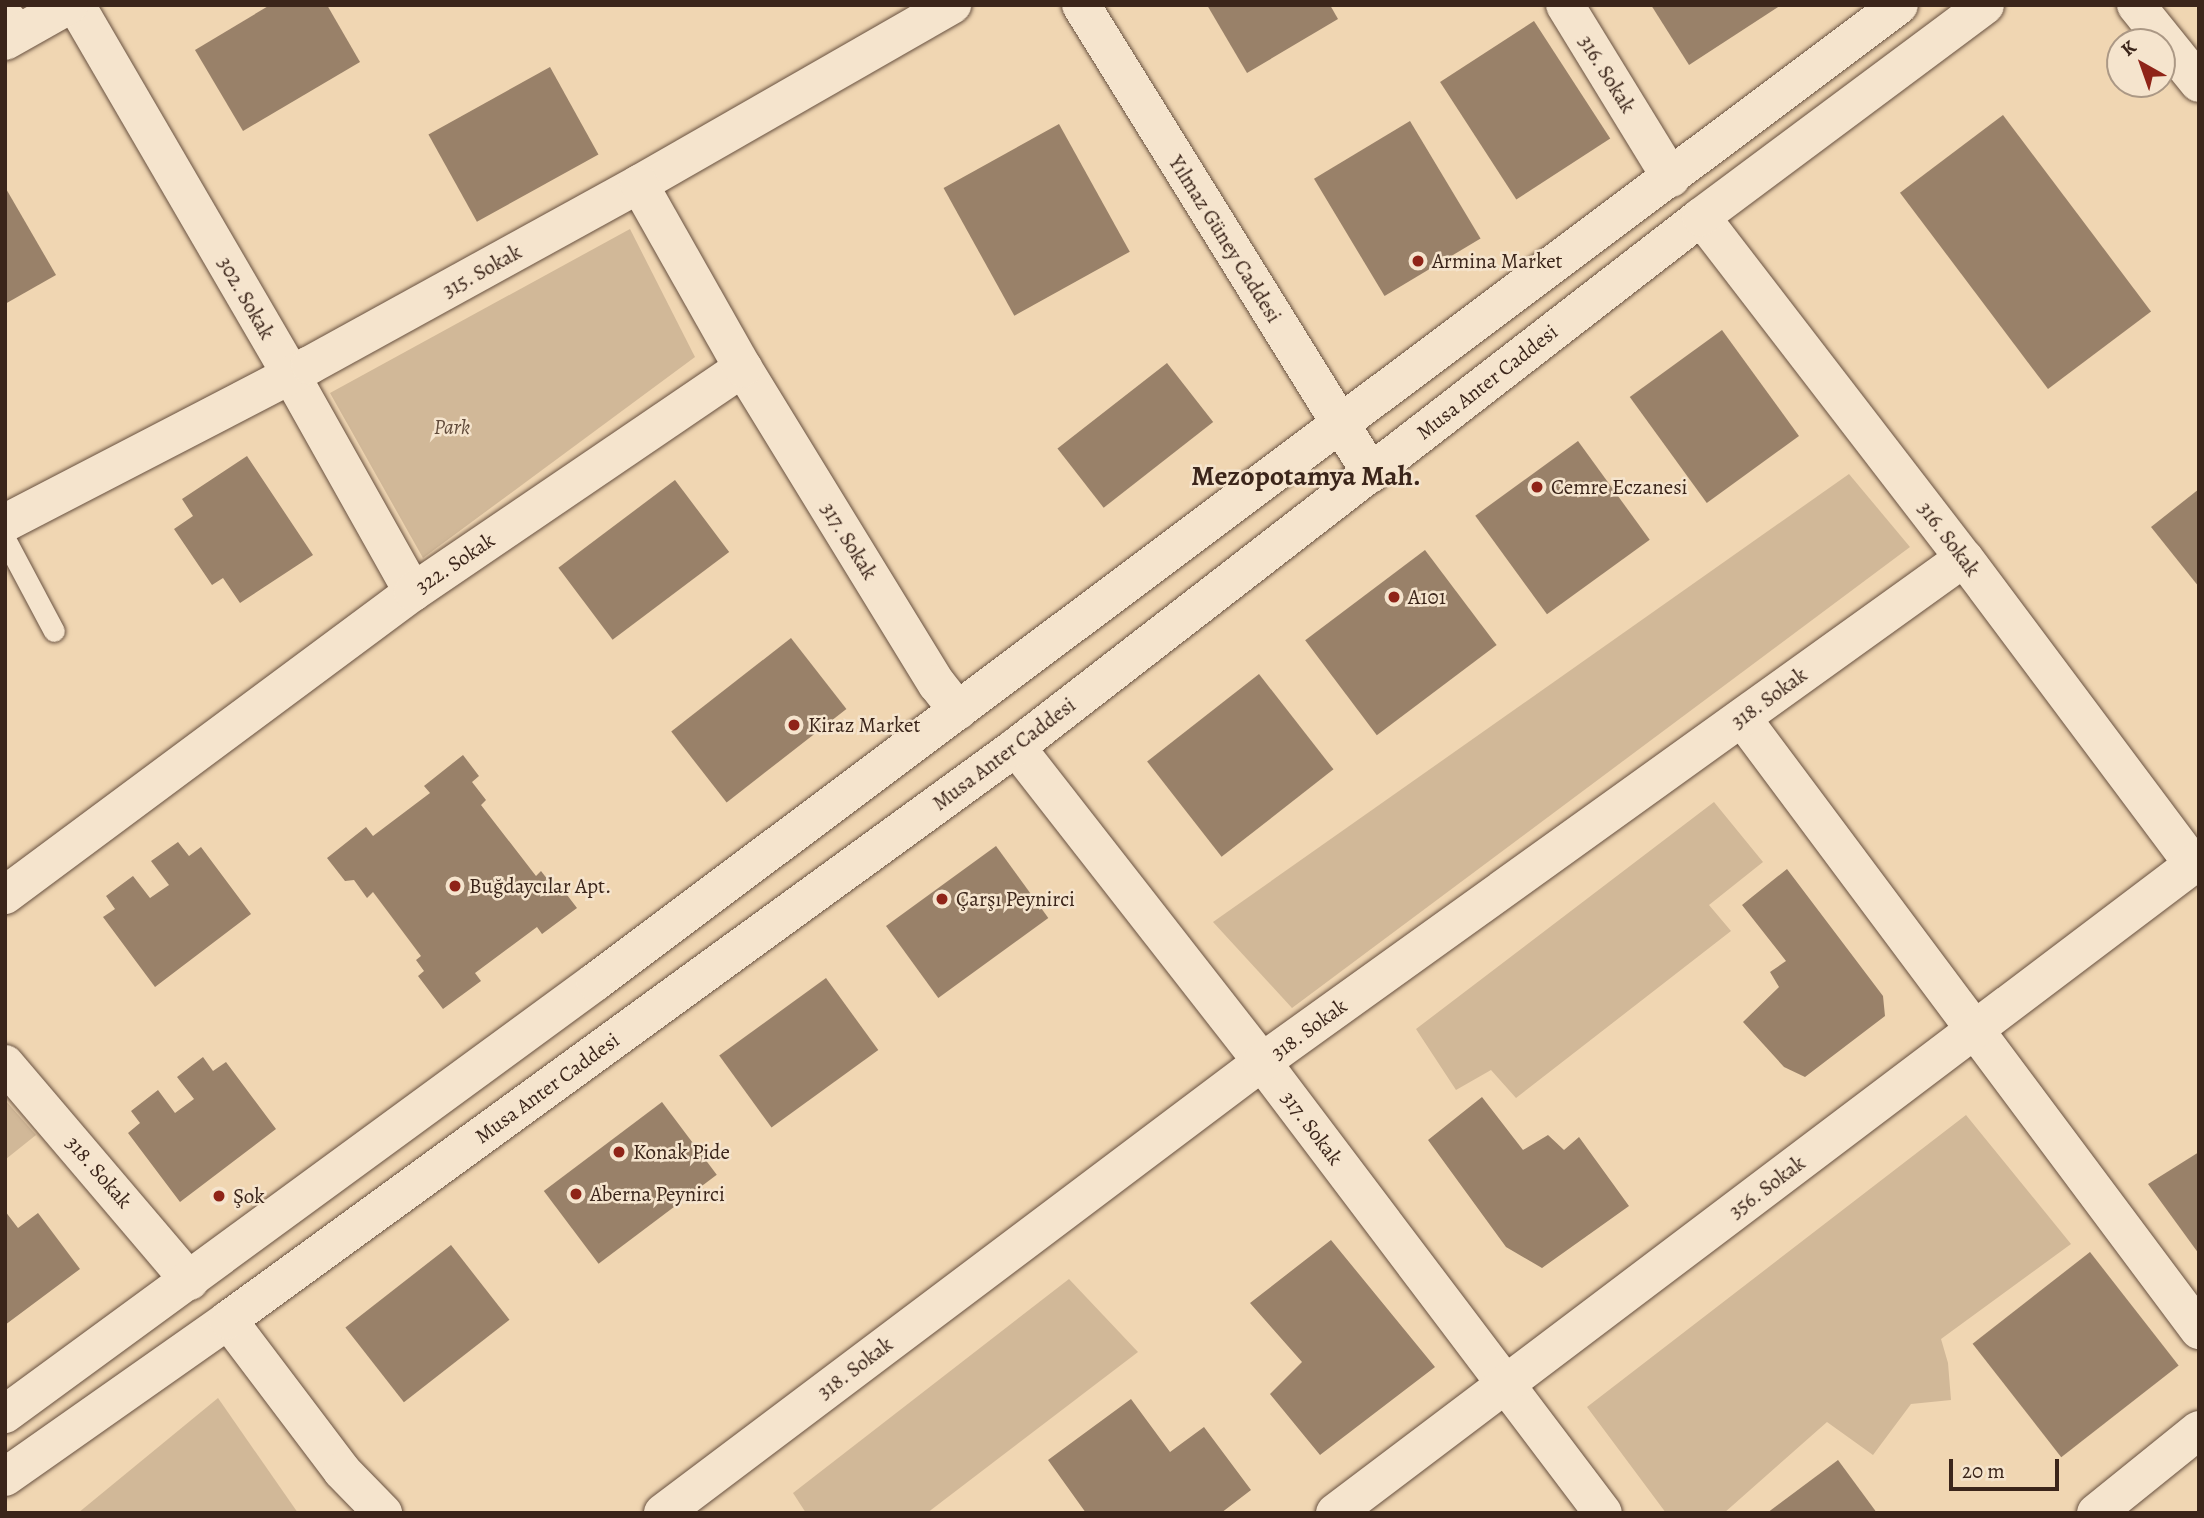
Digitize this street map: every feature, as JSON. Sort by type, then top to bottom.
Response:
[{"type":"street","points":[[13,25],[69,5]]},
{"type":"street","name":"302. Sokak","points":[[76,5],[291,375],[413,592]]},
{"type":"street","name":"315. Sokak","points":[[5,523],[291,375],[639,184],[952,5]]},
{"type":"street","name":"Yılmaz Güney Caddesi","points":[[1081,5],[1371,472]]},
{"type":"street","name":"316. Sokak","points":[[1564,5],[1671,178]]},
{"type":"street","points":[[5,1414],[190,1281],[958,711],[1899,5]]},
{"type":"street","name":"Musa Anter Caddesi","points":[[5,1477],[228,1320],[1016,747],[1701,217],[1985,5]]},
{"type":"street","points":[[2136,5],[2199,83]]},
{"type":"street","points":[[639,184],[743,368]]},
{"type":"street","name":"316. Sokak","points":[[1701,217],[2196,862]]},
{"type":"street","name":"322. Sokak","points":[[5,895],[413,592],[743,368]]},
{"type":"street","name":"317. Sokak","points":[[743,368],[937,684],[958,711]]},
{"type":"street","name":"318. Sokak","points":[[663,1513],[1262,1062],[1964,558]]},
{"type":"street","points":[[1742,718],[2199,1330]]},
{"type":"street","name":"317. Sokak","points":[[1016,747],[1262,1062],[1603,1513]]},
{"type":"street","name":"356. Sokak","points":[[1335,1513],[2196,862]]},
{"type":"street","name":"318. Sokak","points":[[5,1064],[190,1281]]},
{"type":"street","points":[[228,1320],[342,1471],[383,1513]]},
{"type":"street","points":[[2096,1513],[2199,1430]]},
{"type":"lane","points":[[5,539],[54,631]]},
{"type":"green space","name":"Park","points":[[630,229],[695,357],[423,558],[330,393]]},
{"type":"green space","points":[[1849,474],[1910,547],[1292,1008],[1213,922]]},
{"type":"green space","points":[[1714,802],[1763,862],[1709,905],[1731,931],[1516,1098],[1491,1070],[1456,1090],[1416,1029]]},
{"type":"green space","points":[[5,1100],[36,1135],[6,1159],[5,1158]]},
{"type":"green space","points":[[1966,1115],[2071,1244],[1941,1339],[1948,1363],[1951,1400],[1911,1404],[1873,1455],[1827,1422],[1724,1513],[1666,1513],[1587,1407]]},
{"type":"green space","points":[[1069,1279],[1138,1352],[927,1513],[806,1513],[793,1493]]},
{"type":"green space","points":[[218,1398],[298,1513],[78,1513]]},
{"type":"building","points":[[270,5],[327,5],[360,62],[243,131],[195,50]]},
{"type":"building","points":[[1207,5],[1330,5],[1338,19],[1247,73]]},
{"type":"building","points":[[1651,5],[1781,5],[1689,65]]},
{"type":"building","points":[[1534,21],[1610,138],[1516,199],[1440,82]]},
{"type":"building","points":[[550,67],[598,154],[477,222],[428,134]]},
{"type":"building","points":[[2003,115],[2151,311],[2048,389],[1900,193]]},
{"type":"building","points":[[1410,121],[1481,238],[1385,296],[1314,179]]},
{"type":"building","points":[[1059,124],[1130,252],[1014,316],[944,188]]},
{"type":"building","points":[[5,187],[56,275],[5,304]]},
{"type":"building","points":[[1722,330],[1799,436],[1707,503],[1630,397]]},
{"type":"building","points":[[1167,363],[1213,422],[1104,508],[1057,449]]},
{"type":"building","points":[[1578,441],[1650,540],[1547,614],[1475,516]]},
{"type":"building","points":[[247,456],[313,555],[240,603],[223,578],[212,585],[174,529],[193,516],[182,499]]},
{"type":"building","points":[[675,480],[729,552],[613,640],[558,568]]},
{"type":"building","points":[[2199,489],[2199,587],[2151,527]]},
{"type":"building","points":[[1425,550],[1497,645],[1377,735],[1305,640]]},
{"type":"building","points":[[791,638],[846,709],[727,803],[671,732]]},
{"type":"building","points":[[1259,674],[1333,769],[1222,857],[1147,761]]},
{"type":"building","name":"Buğdaycılar Apt.","points":[[463,755],[479,776],[472,782],[486,800],[481,805],[536,876],[541,871],[558,893],[564,891],[577,908],[542,934],[537,927],[475,973],[481,981],[443,1009],[418,976],[424,971],[416,960],[421,956],[373,892],[367,898],[354,880],[345,881],[327,858],[366,827],[373,836],[430,793],[424,786]]},
{"type":"building","points":[[178,842],[189,856],[201,847],[251,914],[155,987],[103,917],[115,909],[106,896],[133,876],[150,898],[169,885],[151,861]]},
{"type":"building","points":[[996,846],[1048,918],[938,998],[886,926]]},
{"type":"building","points":[[1787,869],[1883,996],[1885,1016],[1805,1077],[1784,1067],[1743,1022],[1779,987],[1770,972],[1786,961],[1742,905]]},
{"type":"building","points":[[826,978],[878,1050],[772,1128],[719,1056]]},
{"type":"building","points":[[203,1057],[213,1071],[226,1062],[276,1129],[180,1202],[128,1133],[140,1123],[131,1111],[158,1090],[175,1113],[194,1099],[177,1077]]},
{"type":"building","points":[[1482,1097],[1523,1150],[1548,1135],[1564,1150],[1579,1137],[1629,1206],[1542,1268],[1506,1247],[1428,1140]]},
{"type":"building","points":[[662,1102],[717,1175],[599,1264],[544,1191]]},
{"type":"building","points":[[2199,1152],[2199,1254],[2148,1184]]},
{"type":"building","points":[[5,1211],[18,1228],[38,1213],[80,1269],[5,1325]]},
{"type":"building","points":[[1331,1240],[1435,1367],[1320,1455],[1270,1394],[1302,1362],[1250,1303]]},
{"type":"building","points":[[451,1245],[509,1320],[404,1402],[345,1327]]},
{"type":"building","points":[[2090,1252],[2179,1365],[2061,1457],[1973,1344]]},
{"type":"building","points":[[1131,1399],[1170,1452],[1204,1427],[1251,1490],[1221,1513],[1086,1513],[1048,1460]]},
{"type":"building","points":[[1838,1460],[1877,1513],[1767,1513]]},
{"type":"place","name":"Armina Market","points":[[1418,261]]},
{"type":"place","name":"Cemre Eczanesi","points":[[1537,487]]},
{"type":"place","name":"A101","points":[[1394,597]]},
{"type":"place","name":"Kiraz Market","points":[[794,725]]},
{"type":"place","name":"Buğdaycılar Apt.","points":[[455,886]]},
{"type":"place","name":"Çarşı Peynirci","points":[[942,899]]},
{"type":"place","name":"Konak Pide","points":[[619,1152]]},
{"type":"place","name":"Aberna Peynirci","points":[[576,1194]]},
{"type":"place","name":"Şok","points":[[219,1196]]},
{"type":"district","name":"Mezopotamya Mah.","points":[[1306,476]]}]
